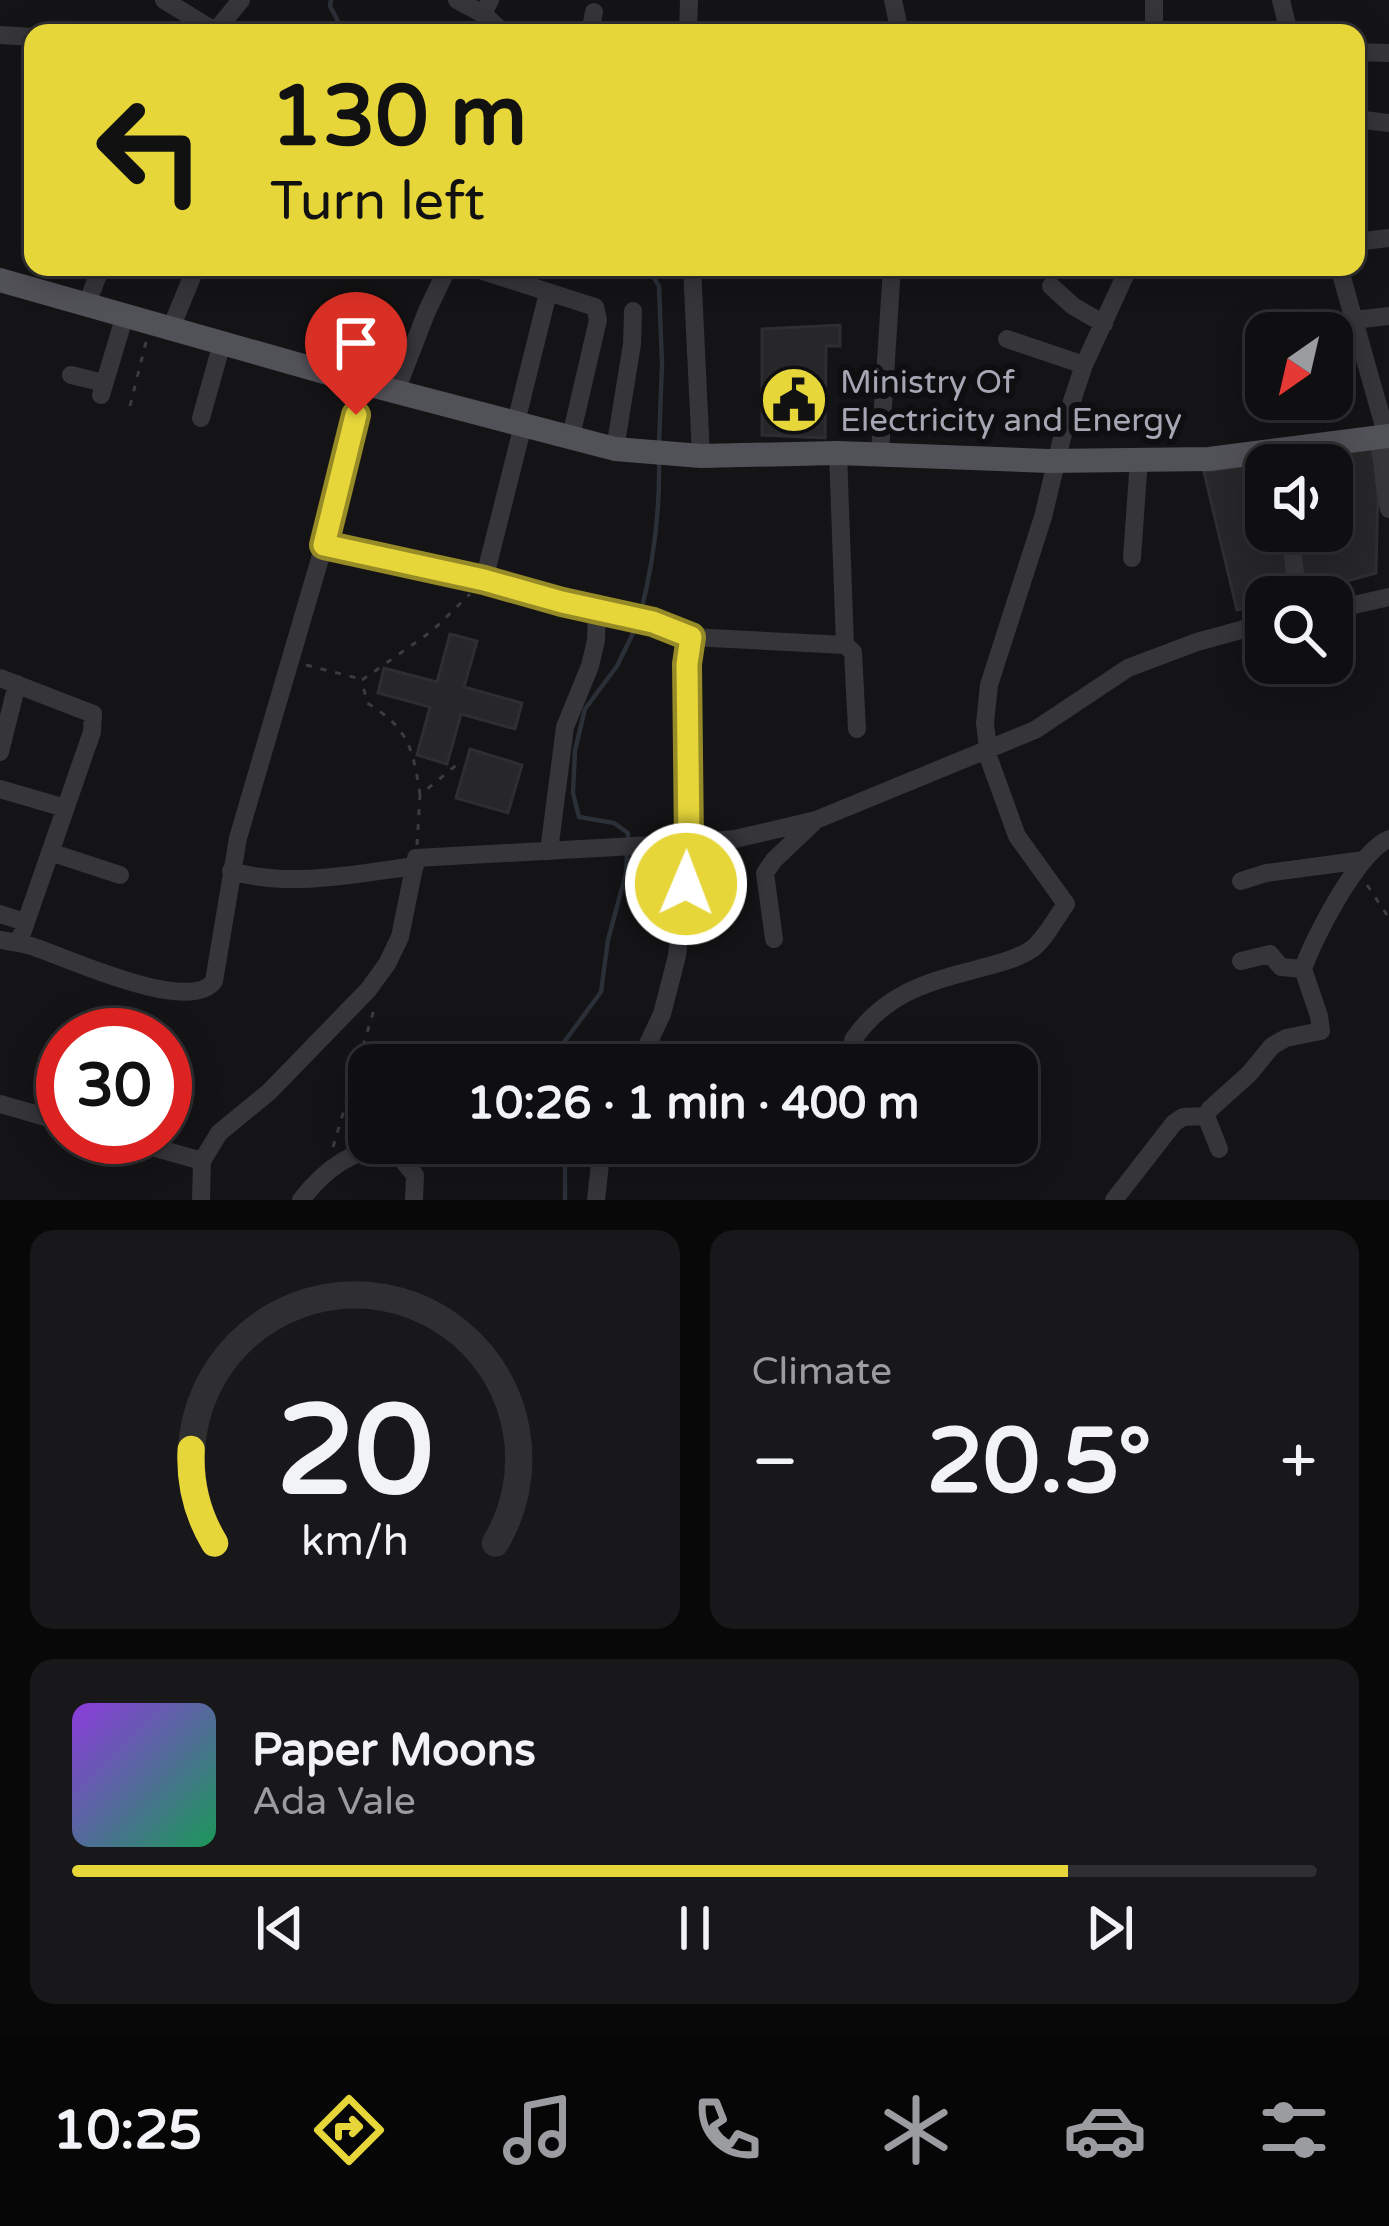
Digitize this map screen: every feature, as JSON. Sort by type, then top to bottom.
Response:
[{"type":"main road","points":[[0,280],[616,449],[1058,460],[1245,459]]},
{"type":"main road","points":[[1350,444],[1384,437]]},
{"type":"street","points":[[164,0],[203,24]]},
{"type":"street","points":[[222,24],[242,0]]},
{"type":"street","points":[[457,0],[486,7]]},
{"type":"street","points":[[592,24],[594,12]]},
{"type":"street","points":[[87,304],[98,276]]},
{"type":"street","points":[[161,325],[191,276]]},
{"type":"street","points":[[396,392],[440,276]]},
{"type":"street","points":[[497,276],[595,307],[598,320],[571,436]]},
{"type":"street","points":[[679,454],[691,276]]},
{"type":"street","points":[[880,453],[891,276]]},
{"type":"street","points":[[854,1040],[868,1019],[900,994],[1000,963],[1034,947],[1066,904],[1017,836],[988,751],[985,723],[989,686],[1043,517],[1068,412],[1125,276]]},
{"type":"street","points":[[1342,276],[1384,437],[1384,491],[1389,509]]},
{"type":"street","points":[[1051,286],[1072,306],[1103,324]]},
{"type":"street","points":[[484,580],[548,293]]},
{"type":"street","points":[[616,449],[634,311]]},
{"type":"street","points":[[71,375],[102,389],[124,315]]},
{"type":"street","points":[[1354,320],[1389,316]]},
{"type":"street","points":[[1007,339],[1084,365]]},
{"type":"street","points":[[201,418],[222,343]]},
{"type":"street","points":[[0,752],[8,681],[94,714],[92,732],[25,922],[10,941],[154,988],[202,992],[210,988],[231,871],[324,545],[363,383]]},
{"type":"street","points":[[838,452],[845,645]]},
{"type":"street","points":[[1132,558],[1139,460]]},
{"type":"street","points":[[324,545],[653,622],[691,637],[845,645],[853,652],[857,729]]},
{"type":"street","points":[[1292,552],[1295,573]]},
{"type":"street","points":[[1353,605],[1389,597]]},
{"type":"street","points":[[549,851],[565,727],[593,653],[597,609]]},
{"type":"street","points":[[231,871],[260,878],[354,874],[416,862],[734,839],[816,820],[1035,730],[1128,668],[1245,629]]},
{"type":"street","points":[[648,1044],[662,1014],[677,956],[689,843],[687,664],[691,637]]},
{"type":"street","points":[[0,789],[65,808]]},
{"type":"street","points":[[774,939],[765,874],[816,820]]},
{"type":"street","points":[[1219,1149],[1206,1116],[1210,1108],[1272,1046],[1321,1031],[1303,969],[1322,926],[1364,860],[1389,838]]},
{"type":"street","points":[[50,852],[120,875]]},
{"type":"street","points":[[1241,881],[1364,860]]},
{"type":"street","points":[[201,1200],[202,1161],[219,1133],[269,1092],[368,990],[387,964],[400,937],[416,862]]},
{"type":"street","points":[[0,914],[25,922]]},
{"type":"street","points":[[1240,962],[1270,954],[1280,967],[1303,969]]},
{"type":"street","points":[[0,1104],[36,1114]]},
{"type":"street","points":[[1123,1197],[1174,1124],[1183,1117],[1206,1116]]},
{"type":"street","points":[[302,1200],[326,1170],[371,1148],[391,1147],[416,1175],[414,1200]]},
{"type":"street","points":[[192,1158],[202,1161]]},
{"type":"street","points":[[596,1200],[600,1164]]},
{"type":"path","points":[[130,406],[161,325]]},
{"type":"path","points":[[362,680],[431,631],[484,580]]},
{"type":"path","points":[[289,660],[362,680]]},
{"type":"path","points":[[362,680],[367,703],[392,718],[413,752],[420,795],[416,862]]},
{"type":"path","points":[[420,795],[460,762]]},
{"type":"path","points":[[1364,860],[1364,879],[1389,918]]},
{"type":"path","points":[[326,1170],[374,1010]]},
{"type":"building","name":"Ministry Of Electricity and Energy","points":[[840,325],[840,346],[826,346],[825,438],[762,435],[762,329]]},
{"type":"building","points":[[1379,446],[1376,573],[1353,579],[1245,576],[1245,608],[1237,610],[1204,472],[1245,466],[1245,552],[1353,552],[1353,450]]},
{"type":"building","points":[[450,634],[477,641],[464,687],[522,703],[515,729],[461,714],[447,764],[417,755],[430,707],[378,693],[384,668],[437,682]]},
{"type":"building","points":[[470,749],[522,765],[508,813],[456,798]]},
{"type":"waterway","points":[[331,0],[339,24]]},
{"type":"waterway","points":[[653,276],[659,286],[662,364],[659,444]]},
{"type":"waterway","points":[[640,616],[655,540],[659,462]]},
{"type":"waterway","points":[[628,843],[628,833],[614,823],[579,817],[573,793],[575,750],[585,709],[617,666],[636,627]]},
{"type":"waterway","points":[[563,1044],[601,992],[627,854]]},
{"type":"waterway","points":[[565,1164],[565,1200]]},
{"type":"place","name":"Ministry Of Electricity and Energy","points":[[794,400]]},
{"type":"route","points":[[356,415],[324,545],[653,622],[691,637],[686,884]]}]
